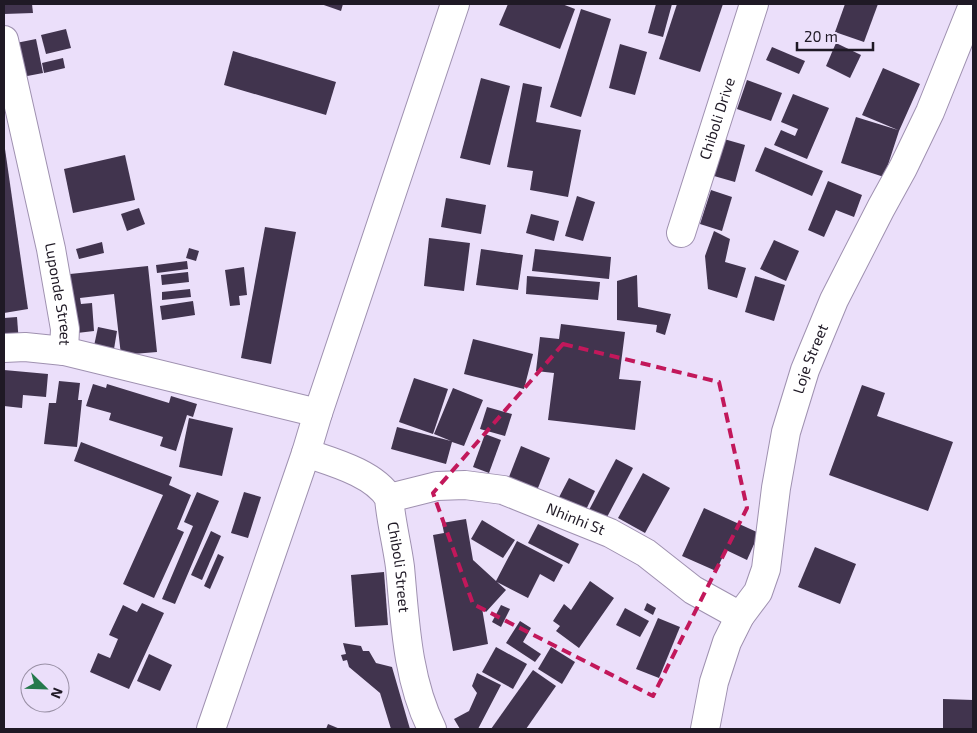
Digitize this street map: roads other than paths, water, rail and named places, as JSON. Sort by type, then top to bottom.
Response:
[{"type":"main road","points":[[211,729],[306,453],[455,4]]},
{"type":"main road","name":"Chiboli Drive","points":[[681,232],[754,4]]},
{"type":"main road","name":"Loje Street","points":[[705,729],[714,682],[727,642],[740,616],[758,592],[766,569],[776,488],[786,432],[805,370],[834,300],[930,112],[973,6]]},
{"type":"main road","name":"Luponde Street","points":[[4,40],[51,249],[65,329],[64,351],[318,414]]},
{"type":"main road","points":[[4,348],[64,351]]},
{"type":"main road","points":[[306,453],[347,467],[379,486],[389,498]]},
{"type":"main road","name":"Nhinhi St","points":[[389,498],[437,486],[465,485],[503,490],[610,533],[646,553],[692,590],[740,616]]},
{"type":"main road","name":"Chiboli Street","points":[[389,498],[399,565],[406,634],[418,689],[432,729]]}]
